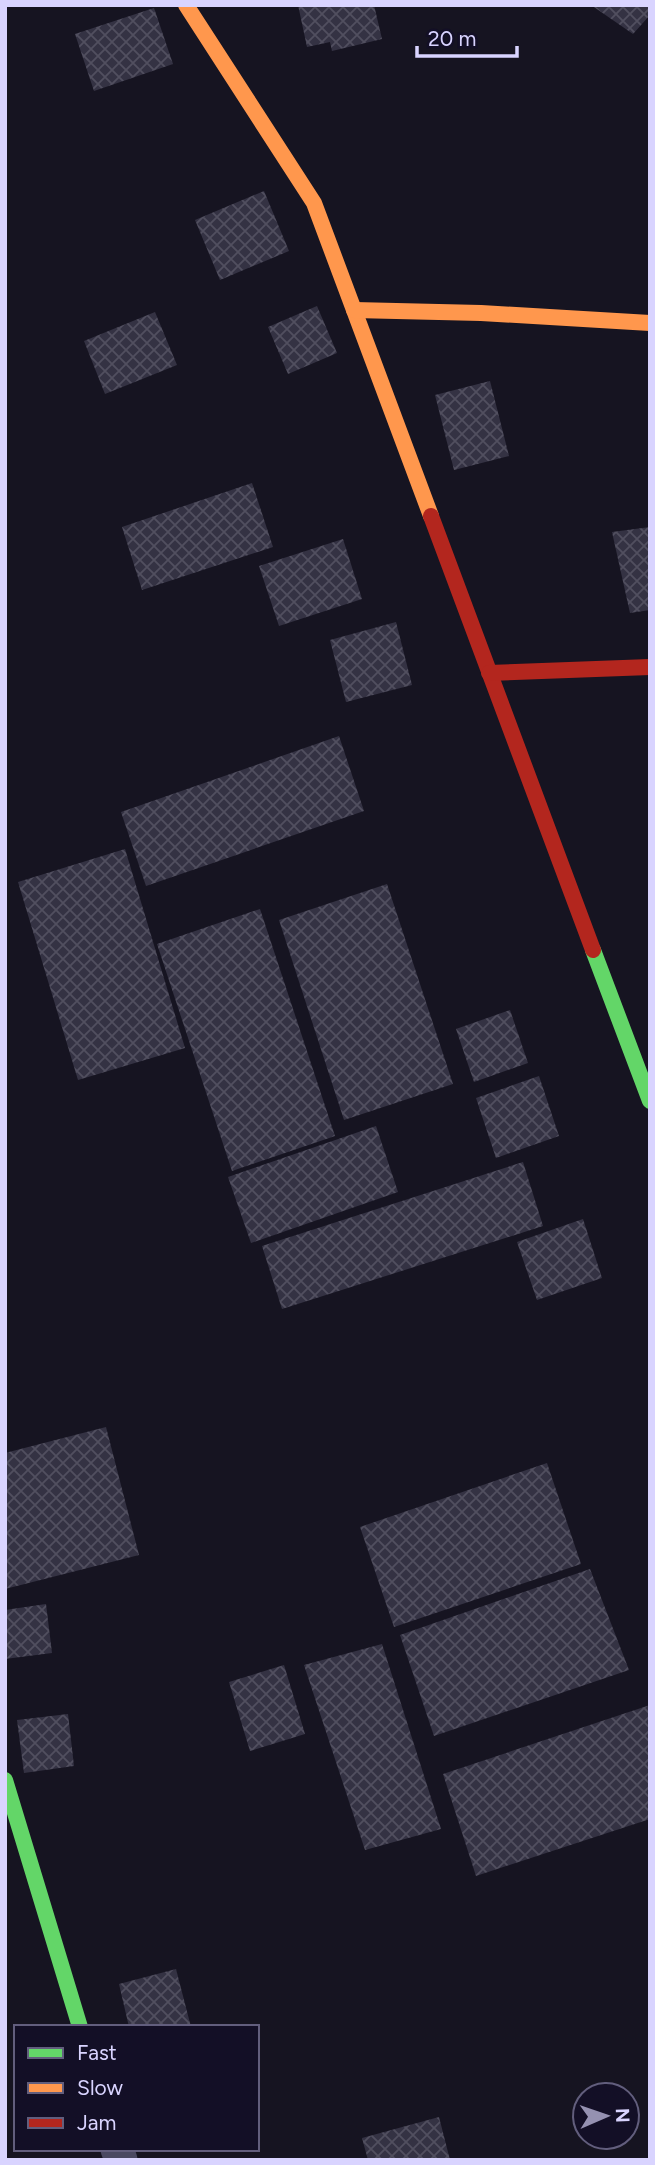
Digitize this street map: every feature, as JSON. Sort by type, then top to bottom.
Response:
[{"type":"street","points":[[186,5],[314,203],[650,1101]]},
{"type":"street","points":[[354,310],[481,313],[650,323]]},
{"type":"street","points":[[489,673],[650,667]]},
{"type":"street","points":[[5,1780],[79,2025]]},
{"type":"building","points":[[298,5],[374,5],[382,39],[332,51],[330,42],[307,47]]},
{"type":"building","points":[[591,5],[650,5],[650,15],[633,34]]},
{"type":"building","points":[[154,8],[173,64],[94,91],[75,34]]},
{"type":"building","points":[[264,191],[289,251],[220,280],[195,220]]},
{"type":"building","points":[[317,306],[337,353],[288,374],[268,327]]},
{"type":"building","points":[[155,312],[177,365],[105,394],[84,341]]},
{"type":"building","points":[[490,381],[509,456],[454,470],[435,395]]},
{"type":"building","points":[[252,483],[273,547],[142,590],[122,527]]},
{"type":"building","points":[[650,527],[650,610],[630,613],[612,532]]},
{"type":"building","points":[[343,539],[362,599],[279,626],[259,566]]},
{"type":"building","points":[[396,622],[412,685],[346,702],[330,640]]},
{"type":"building","points":[[339,736],[364,811],[146,886],[121,812]]},
{"type":"building","points":[[125,849],[185,1048],[78,1080],[18,882]]},
{"type":"building","points":[[387,884],[453,1084],[344,1120],[279,920]]},
{"type":"building","points":[[260,909],[335,1136],[232,1171],[157,944]]},
{"type":"building","points":[[510,1010],[528,1063],[474,1082],[456,1029]]},
{"type":"building","points":[[539,1076],[559,1136],[496,1158],[476,1098]]},
{"type":"building","points":[[376,1126],[398,1192],[251,1243],[228,1177]]},
{"type":"building","points":[[523,1162],[543,1226],[282,1309],[262,1246]]},
{"type":"building","points":[[583,1219],[602,1278],[537,1300],[517,1242]]},
{"type":"building","points":[[106,1427],[139,1555],[5,1589],[5,1453]]},
{"type":"building","points":[[547,1463],[581,1564],[394,1627],[360,1527]]},
{"type":"building","points":[[590,1569],[629,1670],[434,1736],[400,1635]]},
{"type":"building","points":[[46,1604],[52,1653],[5,1659],[5,1610]]},
{"type":"building","points":[[382,1644],[441,1829],[365,1850],[304,1665]]},
{"type":"building","points":[[284,1665],[305,1734],[250,1751],[229,1682]]},
{"type":"building","points":[[650,1705],[650,1819],[476,1876],[443,1774]]},
{"type":"building","points":[[68,1714],[74,1766],[24,1773],[17,1720]]},
{"type":"building","points":[[176,1969],[190,2025],[129,2025],[119,1984]]},
{"type":"building","points":[[439,2117],[450,2160],[368,2160],[362,2138]]},
{"type":"traffic: fast","points":[[593,950],[650,1101]]},
{"type":"traffic: fast","points":[[5,1780],[79,2025]]},
{"type":"traffic: slow","points":[[186,5],[314,203],[431,516]]},
{"type":"traffic: slow","points":[[354,310],[481,313],[650,323]]},
{"type":"traffic: jam","points":[[431,516],[593,950]]},
{"type":"traffic: jam","points":[[489,673],[650,667]]}]
